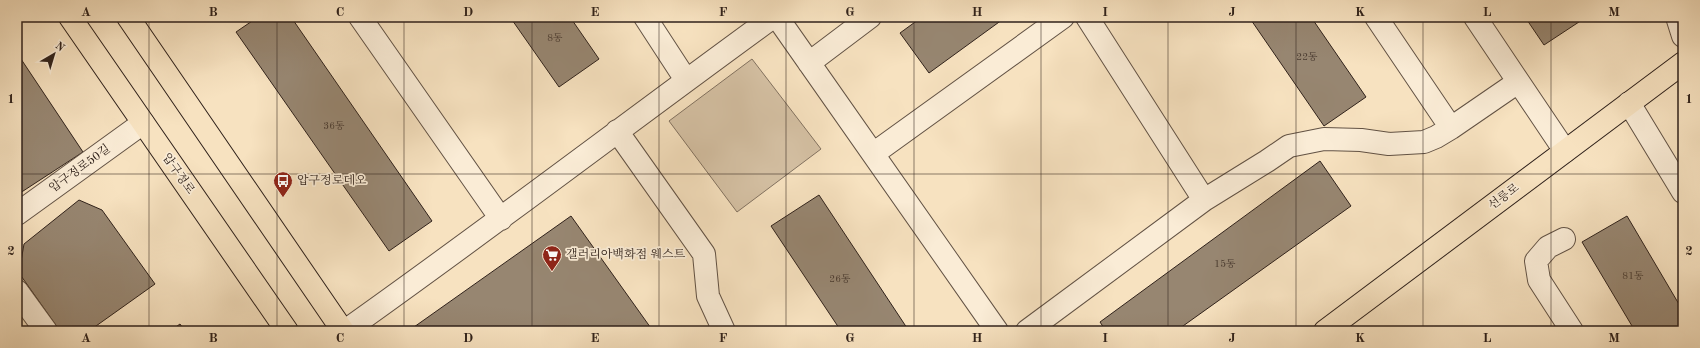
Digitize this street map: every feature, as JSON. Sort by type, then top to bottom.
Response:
[{"type":"main road","name":"압구정로","points":[[70,17],[287,331]]},
{"type":"main road","points":[[128,17],[344,331]]},
{"type":"main road","name":"선릉로","points":[[1325,331],[1683,63]]},
{"type":"street","points":[[360,17],[501,219]]},
{"type":"street","points":[[644,17],[686,80]]},
{"type":"street","points":[[344,331],[501,219],[617,131],[773,17]]},
{"type":"street","points":[[777,17],[997,331]]},
{"type":"street","points":[[809,63],[870,17]]},
{"type":"street","points":[[873,154],[1063,17]]},
{"type":"street","points":[[1087,17],[1204,200]]},
{"type":"street","points":[[1376,17],[1451,128]]},
{"type":"street","points":[[1475,17],[1565,151]]},
{"type":"street","points":[[1677,17],[1683,36]]},
{"type":"street","points":[[1027,331],[1204,200],[1289,146],[1324,139],[1361,140],[1389,144],[1424,142],[1436,138],[1518,82]]},
{"type":"street","points":[[1629,103],[1683,192]]},
{"type":"street","name":"압구정로50길","points":[[17,214],[143,124]]},
{"type":"street","points":[[617,131],[704,254],[708,296],[724,331]]},
{"type":"street","points":[[1564,239],[1548,247],[1536,260],[1539,280],[1572,331]]},
{"type":"street","points":[[17,291],[46,331]]},
{"type":"shaded area","points":[[752,59],[821,149],[737,212],[669,121]]},
{"type":"building","points":[[258,17],[291,17],[432,221],[389,251],[236,32]]},
{"type":"building","points":[[510,17],[570,17],[599,59],[559,87]]},
{"type":"building","points":[[922,17],[1006,17],[929,73],[900,33]]},
{"type":"building","points":[[1249,17],[1311,17],[1366,97],[1324,126]]},
{"type":"building","points":[[1525,17],[1584,17],[1585,18],[1544,45]]},
{"type":"building","points":[[21,59],[83,152],[17,195],[17,62]]},
{"type":"building","points":[[1320,161],[1351,206],[1176,331],[1106,331],[1100,322]]},
{"type":"building","points":[[819,195],[909,331],[841,331],[771,226]]},
{"type":"building","points":[[79,200],[102,210],[155,284],[89,331],[60,331],[19,273],[24,244]]},
{"type":"building","name":"갤러리아백화점 웨스트","points":[[571,216],[653,331],[417,331],[414,327]]},
{"type":"building","points":[[1627,216],[1683,311],[1683,331],[1635,331],[1582,242]]},
{"type":"building","points":[[180,324],[185,331],[170,331]]},
{"type":"place","name":"압구정로데오","points":[[283,198]]},
{"type":"place","name":"갤러리아백화점 웨스트","points":[[552,272]]}]
